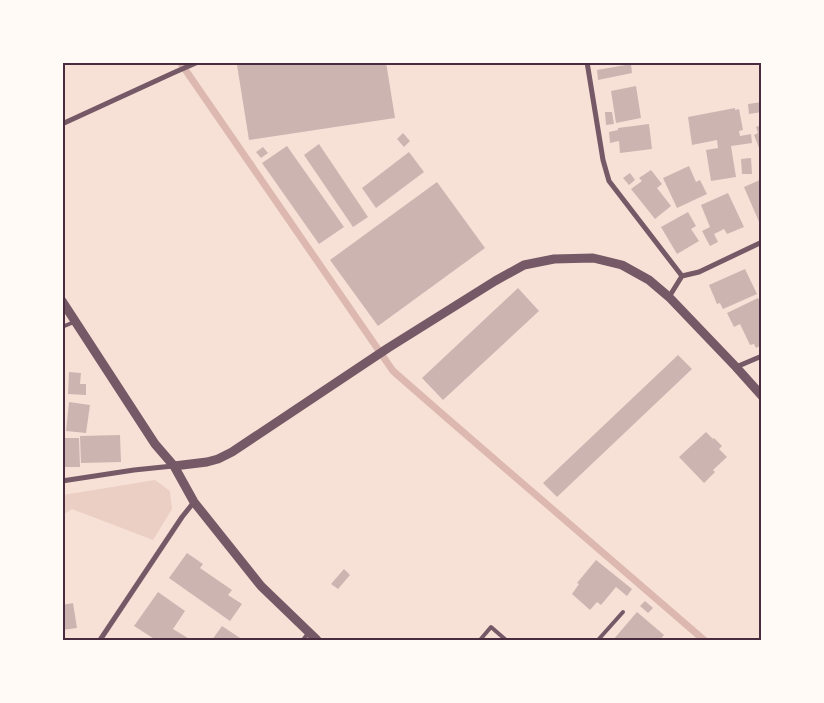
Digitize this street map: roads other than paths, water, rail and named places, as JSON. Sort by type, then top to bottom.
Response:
[{"type":"street","points":[[62,124],[198,62]]},
{"type":"street","points":[[586,62],[603,160],[609,181],[682,276]]},
{"type":"street","points":[[669,297],[682,276],[699,272],[762,242]]},
{"type":"street","points":[[62,481],[134,470],[207,462],[225,456],[371,359],[495,281],[524,265],[554,259],[593,258],[622,265],[649,280],[669,297],[762,396]]},
{"type":"street","points":[[62,301],[155,444],[174,466],[194,502],[261,586],[306,636],[317,640]]},
{"type":"street","points":[[736,367],[762,356]]},
{"type":"street","points":[[100,640],[194,502]]},
{"type":"lane","points":[[62,327],[76,322]]},
{"type":"lane","points":[[598,640],[623,612]]},
{"type":"lane","points":[[480,640],[491,627],[506,640]]},
{"type":"waterway","points":[[180,62],[393,371],[704,640]]}]
